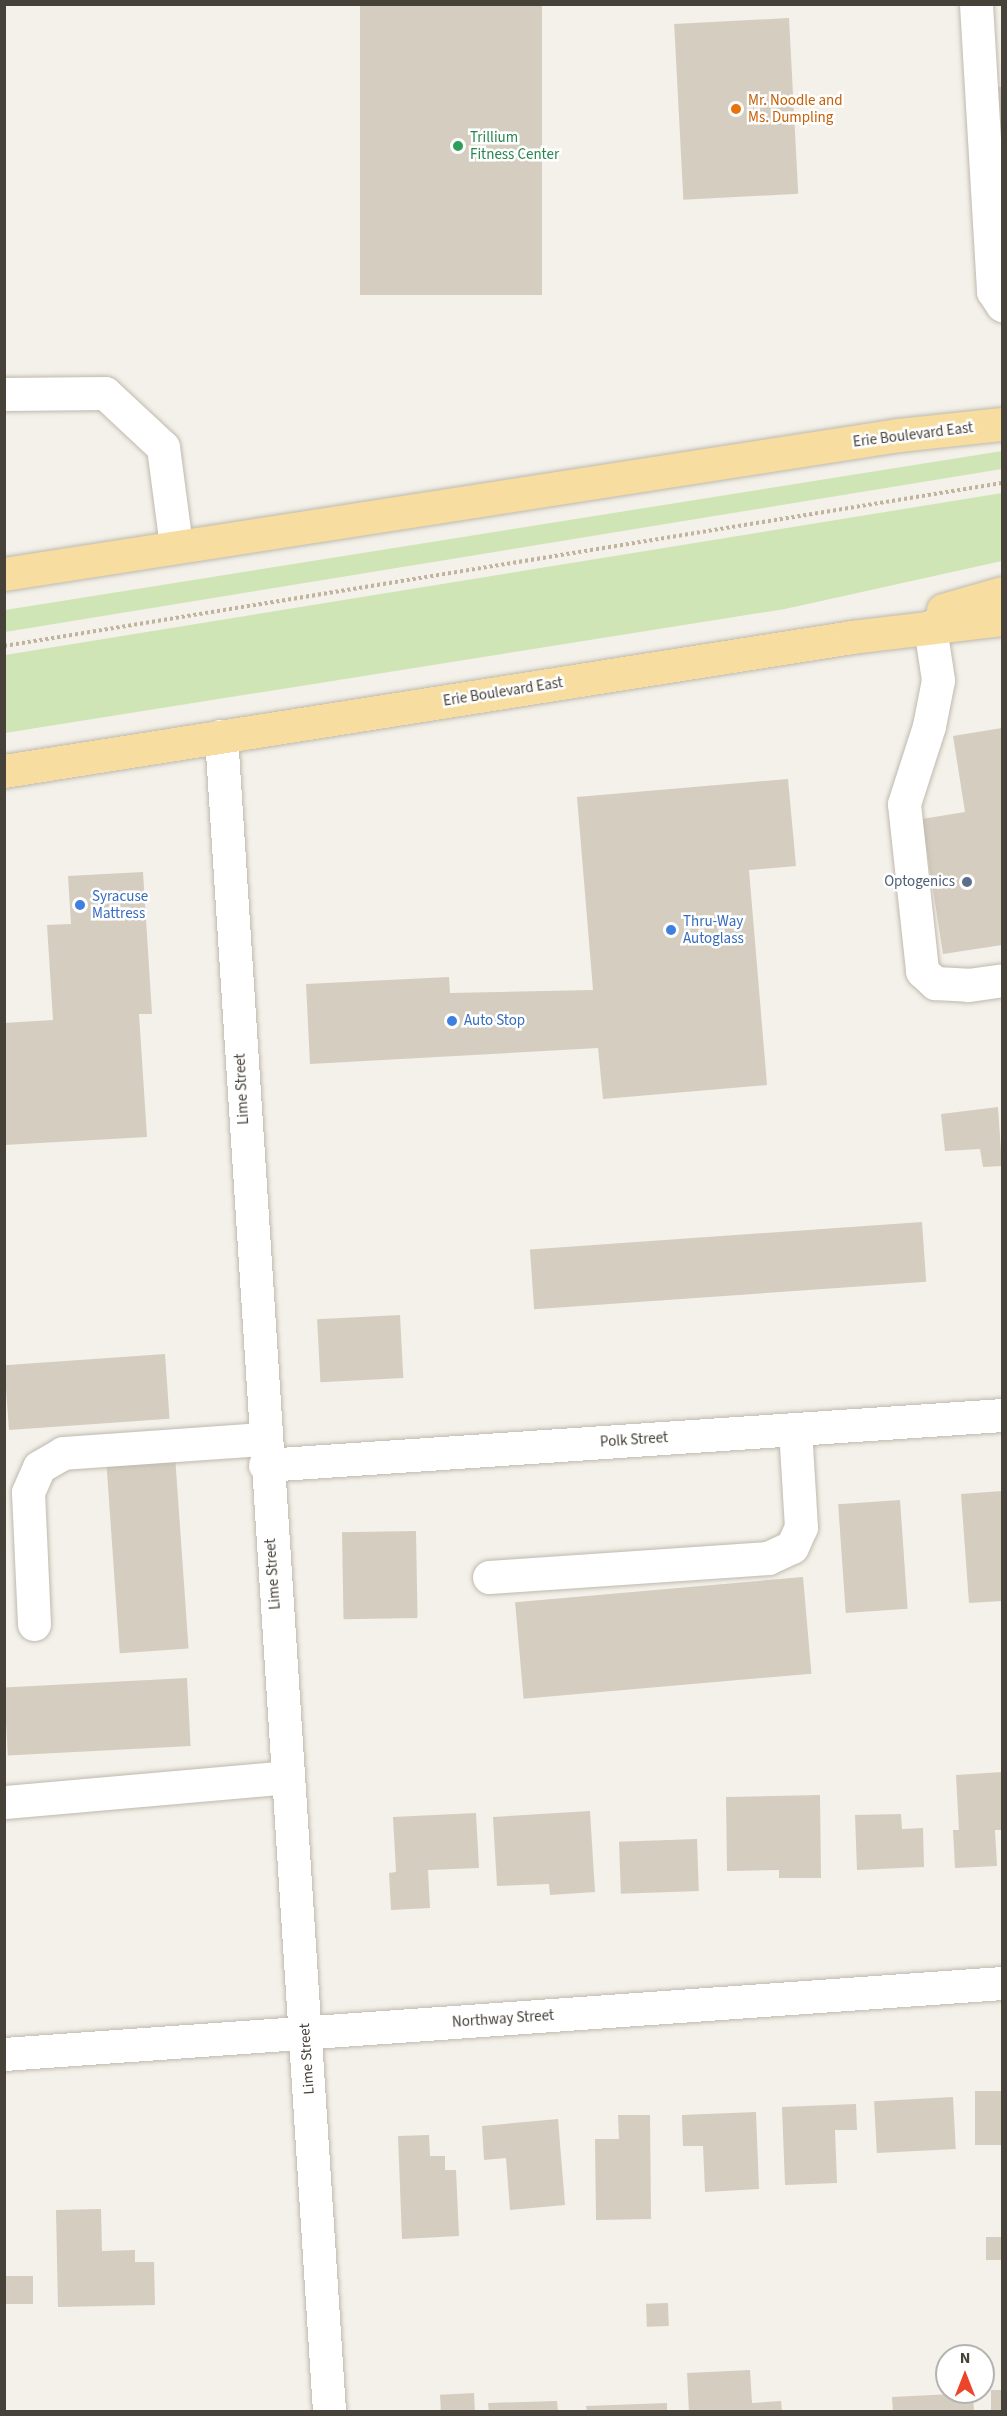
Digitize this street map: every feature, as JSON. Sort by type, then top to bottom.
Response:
[{"type":"main road","name":"Erie Boulevard East","points":[[4,574],[888,437],[1002,424]]},
{"type":"main road","points":[[852,637],[1002,593]]},
{"type":"main road","name":"Erie Boulevard East","points":[[4,771],[852,637],[1002,619]]},
{"type":"street","points":[[976,4],[993,291],[1002,305]]},
{"type":"street","points":[[4,394],[105,393],[163,447],[176,546]]},
{"type":"street","points":[[930,627],[938,680],[926,737],[904,804],[921,971],[935,983],[968,985],[1002,980]]},
{"type":"street","name":"Lime Street","points":[[221,736],[265,1452],[329,2412]]},
{"type":"street","name":"Polk Street","points":[[34,1624],[28,1492],[39,1467],[63,1453],[265,1452],[795,1429],[1002,1415]]},
{"type":"street","points":[[489,1577],[768,1558],[784,1551],[792,1547],[801,1527],[795,1429]]},
{"type":"street","points":[[4,1802],[287,1777]]},
{"type":"street","name":"Northway Street","points":[[4,2054],[1002,1983]]},
{"type":"path","points":[[4,646],[1002,483]]},
{"type":"green space","points":[[1002,451],[1002,469],[5,632],[5,610]]},
{"type":"green space","points":[[1002,493],[1002,561],[785,609],[5,733],[5,655]]},
{"type":"building","name":"Trillium Fitness Center","points":[[360,4],[542,4],[542,295],[360,295]]},
{"type":"building","name":"Mr. Noodle and Ms. Dumpling","points":[[789,18],[798,194],[683,200],[674,24]]},
{"type":"building","points":[[994,87],[1002,87],[1002,214]]},
{"type":"building","name":"Optogenics","points":[[1002,728],[1002,945],[943,954],[922,819],[965,812],[953,736]]},
{"type":"building","name":"Thru-Way Autoglass","points":[[788,779],[796,866],[749,870],[767,1085],[603,1099],[598,1048],[310,1064],[306,984],[449,977],[450,993],[593,990],[577,797]]},
{"type":"building","points":[[143,872],[152,1014],[139,1014],[147,1137],[4,1145],[4,1023],[53,1020],[47,925],[71,924],[68,876]]},
{"type":"building","points":[[998,1107],[1002,1166],[983,1167],[980,1149],[945,1151],[941,1114]]},
{"type":"building","points":[[922,1222],[926,1282],[534,1309],[530,1249]]},
{"type":"building","points":[[400,1315],[403,1378],[320,1382],[317,1319]]},
{"type":"building","points":[[165,1354],[170,1419],[9,1430],[4,1365]]},
{"type":"building","points":[[175,1455],[189,1649],[120,1653],[106,1460]]},
{"type":"building","points":[[1002,1491],[1002,1601],[969,1603],[961,1494]]},
{"type":"building","points":[[900,1500],[908,1609],[846,1613],[838,1504]]},
{"type":"building","points":[[416,1531],[418,1618],[344,1619],[342,1532]]},
{"type":"building","points":[[803,1577],[811,1674],[524,1699],[515,1602]]},
{"type":"building","points":[[187,1678],[191,1746],[8,1755],[4,1688]]},
{"type":"building","points":[[1002,1772],[1002,1830],[995,1830],[997,1866],[955,1868],[953,1830],[959,1830],[956,1775]]},
{"type":"building","points":[[820,1795],[821,1878],[779,1878],[779,1870],[727,1871],[726,1797]]},
{"type":"building","points":[[590,1811],[595,1892],[550,1895],[549,1884],[497,1886],[493,1817]]},
{"type":"building","points":[[476,1813],[479,1868],[428,1870],[430,1908],[391,1910],[389,1873],[396,1872],[393,1817]]},
{"type":"building","points":[[901,1814],[902,1829],[923,1828],[924,1867],[857,1870],[855,1815]]},
{"type":"building","points":[[697,1839],[699,1891],[621,1894],[619,1842]]},
{"type":"building","points":[[975,2091],[1002,2091],[1002,2145],[975,2145]]},
{"type":"building","points":[[953,2097],[956,2149],[877,2153],[874,2101]]},
{"type":"building","points":[[856,2104],[857,2130],[835,2130],[837,2183],[785,2185],[782,2107]]},
{"type":"building","points":[[756,2112],[759,2189],[705,2192],[703,2146],[683,2146],[682,2115]]},
{"type":"building","points":[[618,2115],[650,2115],[651,2219],[596,2220],[595,2139],[619,2139]]},
{"type":"building","points":[[558,2119],[565,2205],[510,2210],[506,2158],[484,2160],[482,2126]]},
{"type":"building","points":[[429,2135],[430,2156],[445,2156],[445,2170],[456,2170],[459,2236],[402,2239],[398,2136]]},
{"type":"building","points":[[101,2209],[102,2251],[135,2250],[135,2262],[154,2262],[155,2305],[58,2307],[56,2210]]},
{"type":"building","points":[[986,2237],[1002,2237],[1002,2260],[986,2260]]},
{"type":"building","points":[[4,2276],[33,2276],[33,2304],[4,2304]]},
{"type":"building","points":[[668,2303],[669,2326],[647,2327],[646,2304]]},
{"type":"building","points":[[750,2370],[752,2403],[781,2401],[782,2412],[689,2412],[687,2373]]},
{"type":"building","points":[[995,2390],[1002,2390],[1002,2412],[991,2412],[991,2404],[995,2404]]},
{"type":"building","points":[[474,2393],[475,2412],[441,2412],[440,2395]]},
{"type":"building","points":[[935,2395],[935,2404],[974,2404],[974,2412],[893,2412],[892,2397]]},
{"type":"building","points":[[557,2401],[558,2412],[489,2412],[488,2403]]},
{"type":"building","points":[[667,2403],[667,2412],[587,2412],[586,2406]]},
{"type":"place","name":"Mr. Noodle and Ms. Dumpling","points":[[736,109]]},
{"type":"place","name":"Trillium Fitness Center","points":[[458,146]]},
{"type":"place","name":"Optogenics","points":[[967,882]]},
{"type":"place","name":"Syracuse Mattress","points":[[80,905]]},
{"type":"place","name":"Thru-Way Autoglass","points":[[671,930]]},
{"type":"place","name":"Auto Stop","points":[[452,1021]]}]
